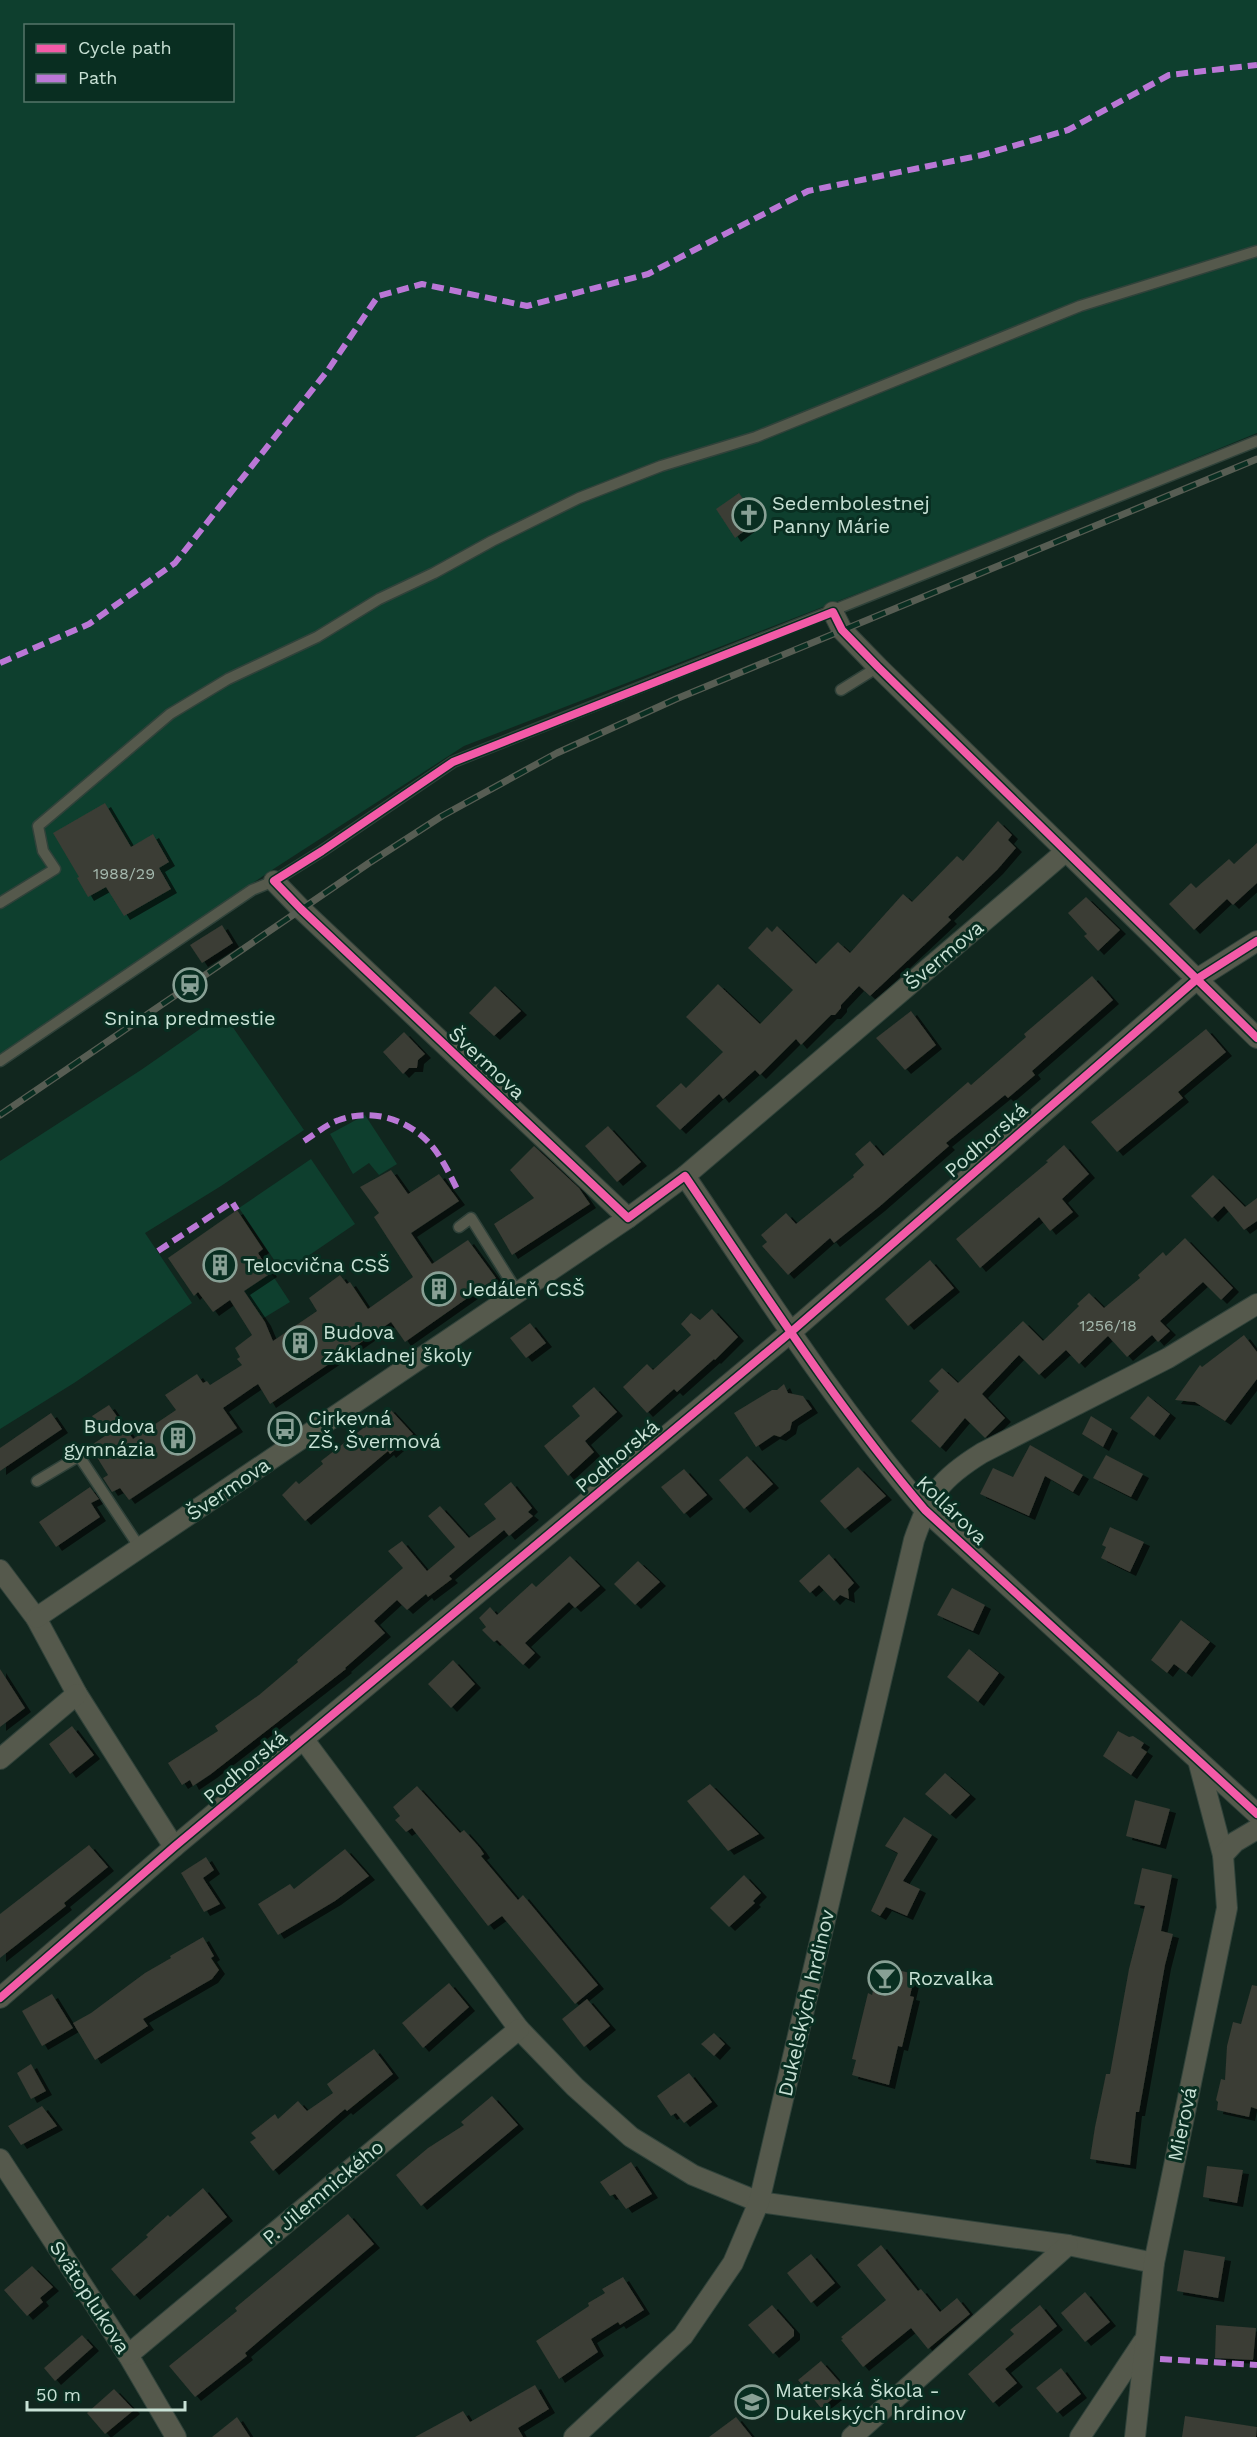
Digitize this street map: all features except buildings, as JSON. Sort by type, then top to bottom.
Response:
[{"type":"street","points":[[833,612],[842,630],[878,667],[1257,1038]]},
{"type":"street","name":"Švermova","points":[[36,1618],[518,1293],[685,1176],[1065,852]]},
{"type":"street","name":"Švermova","points":[[274,880],[301,909],[628,1218]]},
{"type":"street","name":"Podhorská","points":[[0,1998],[174,1847],[791,1332],[1197,979],[1257,941]]},
{"type":"street","name":"Kollárova","points":[[685,1176],[791,1332],[901,1484],[925,1510],[1257,1814]]},
{"type":"street","name":"Kollárova","points":[[925,1510],[937,1488],[956,1470],[982,1453],[1168,1358],[1257,1304]]},
{"type":"street","name":"Dukelských hrdinov","points":[[574,2437],[684,2336],[733,2263],[759,2202],[914,1540],[925,1510]]},
{"type":"street","points":[[0,1570],[36,1618],[77,1694],[174,1847]]},
{"type":"street","points":[[0,1759],[77,1694]]},
{"type":"street","points":[[304,1740],[519,2029],[575,2087],[631,2137],[693,2175],[759,2202],[1068,2246],[1154,2262]]},
{"type":"street","name":"Mierová","points":[[1135,2437],[1154,2262],[1227,1908],[1223,1855],[1198,1760]]},
{"type":"street","points":[[1223,1855],[1235,1842],[1257,1829]]},
{"type":"street","name":"P. Jilemnického","points":[[128,2355],[519,2029]]},
{"type":"street","name":"Svätoplukova","points":[[0,2159],[128,2355],[176,2437]]},
{"type":"street","points":[[852,2437],[1068,2246]]},
{"type":"street","points":[[1080,2437],[1145,2339]]},
{"type":"lane","points":[[0,903],[55,869],[43,851],[38,826],[170,714],[228,680],[317,637],[379,599],[579,498],[661,466],[756,437],[1080,306],[1257,251]]},
{"type":"lane","points":[[0,1061],[252,890],[274,880],[322,851],[453,762],[1257,441]]},
{"type":"lane","points":[[841,690],[878,667]]},
{"type":"lane","points":[[459,1227],[471,1218],[518,1293]]},
{"type":"lane","points":[[37,1481],[79,1456],[140,1548]]},
{"type":"green space","points":[[0,0],[1257,0],[1257,433],[1014,533],[464,746],[275,868],[0,1054]]},
{"type":"green space","points":[[223,1013],[304,1130],[221,1186],[145,1233],[192,1303],[74,1383],[0,1429],[0,1161],[141,1070]]},
{"type":"green space","points":[[365,1115],[397,1164],[379,1175],[369,1163],[353,1174],[330,1134]]},
{"type":"green space","points":[[311,1159],[355,1224],[283,1273],[239,1208]]},
{"type":"green space","points":[[271,1273],[290,1302],[262,1319],[244,1291]]},
{"type":"railway","points":[[0,1115],[369,863],[442,816],[557,753],[676,699],[1257,459]]},
{"type":"marked path","points":[[0,663],[89,624],[175,563],[328,370],[378,296],[422,284],[527,306],[648,274],[808,191],[982,155],[1068,130],[1169,75],[1257,65]]},
{"type":"marked path","points":[[304,1141],[339,1120],[364,1115],[389,1118],[412,1128],[431,1145],[459,1193]]},
{"type":"marked path","points":[[158,1251],[232,1202],[237,1210]]},
{"type":"marked path","points":[[1160,2359],[1257,2365]]},
{"type":"cycle path","points":[[1257,1038],[878,667],[842,630],[833,612],[453,762],[274,881],[628,1218],[685,1176],[830,1389],[925,1510],[1257,1814]]},
{"type":"cycle path","points":[[0,1998],[174,1847],[791,1332],[1197,979],[1257,941]]},
{"type":"place","name":"Sedembolestnej Panny Márie","points":[[749,515]]},
{"type":"place","name":"Snina predmestie","points":[[190,985]]},
{"type":"place","name":"Telocvična CSŠ","points":[[220,1265]]},
{"type":"place","name":"Jedáleň CSŠ","points":[[439,1289]]},
{"type":"place","name":"Budova základnej školy","points":[[300,1343]]},
{"type":"place","name":"Cirkevná ZŠ, Švermová","points":[[285,1429]]},
{"type":"place","name":"Budova gymnázia","points":[[178,1438]]},
{"type":"place","name":"Rozvalka","points":[[885,1978]]},
{"type":"place","name":"Materská Škola - Dukelských hrdinov","points":[[752,2402]]}]
